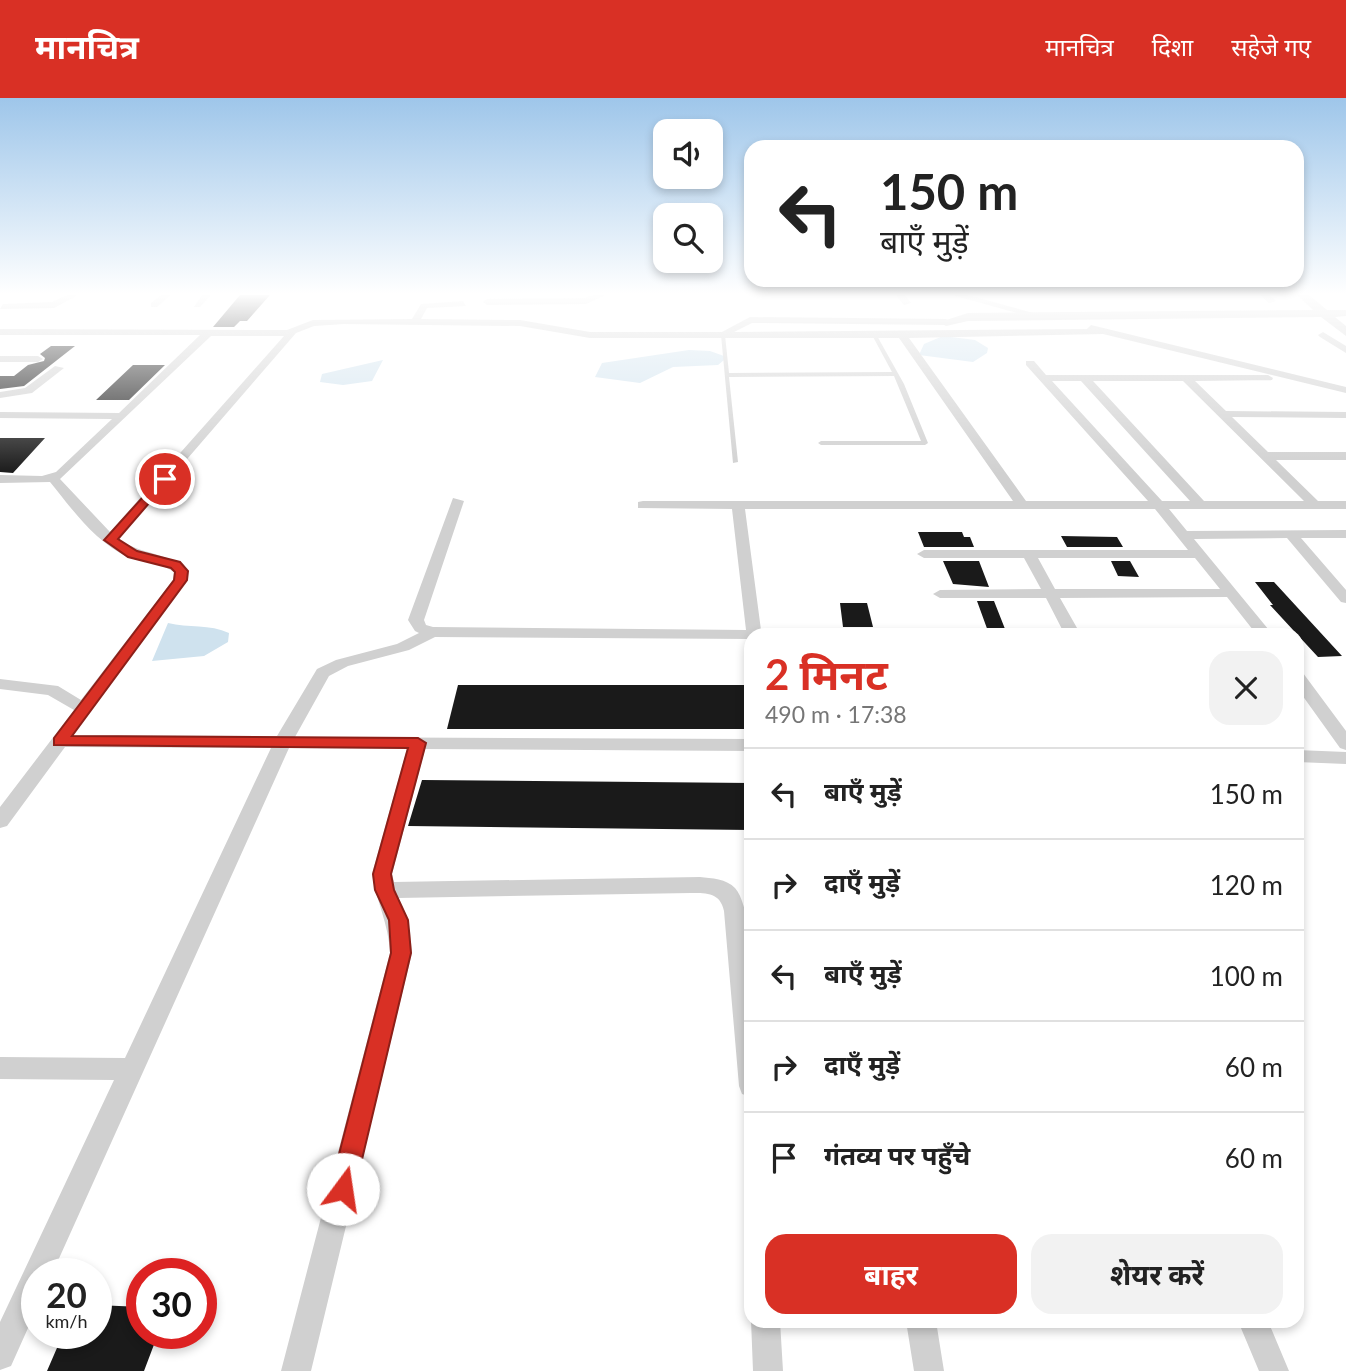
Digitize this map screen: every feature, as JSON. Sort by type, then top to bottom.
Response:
[{"type":"street","points":[[0,479],[53,478],[66,471],[185,354]]},
{"type":"street","points":[[110,540],[275,354]]},
{"type":"street","points":[[916,354],[1022,505]]},
{"type":"street","points":[[1199,354],[1346,390]]},
{"type":"street","points":[[0,359],[38,359]]},
{"type":"street","points":[[1030,363],[1157,504],[1259,628]]},
{"type":"street","points":[[0,395],[28,391],[59,368]]},
{"type":"street","points":[[1044,378],[1296,378]]},
{"type":"street","points":[[1084,378],[1200,504]]},
{"type":"street","points":[[1186,378],[1314,504]]},
{"type":"street","points":[[1221,414],[1346,415]]},
{"type":"street","points":[[0,415],[122,416]]},
{"type":"street","points":[[1264,456],[1346,456]]},
{"type":"street","points":[[0,821],[180,580],[181,571],[175,565],[133,554],[110,540],[53,478]]},
{"type":"street","points":[[458,502],[416,620],[420,628],[432,632],[744,634]]},
{"type":"street","points":[[643,505],[1346,505]]},
{"type":"street","points":[[738,505],[753,628]]},
{"type":"street","points":[[1183,536],[1346,534]]},
{"type":"street","points":[[1291,535],[1346,599]]},
{"type":"street","points":[[1029,554],[1069,628]]},
{"type":"street","points":[[924,555],[1198,554]]},
{"type":"street","points":[[940,594],[1231,593]]},
{"type":"street","points":[[45,1258],[283,742],[323,673],[342,663],[403,646],[432,632]]},
{"type":"street","points":[[0,684],[52,690],[84,709]]},
{"type":"street","points":[[1304,697],[1346,744]]},
{"type":"street","points":[[60,741],[744,745]]},
{"type":"street","points":[[296,1371],[401,953],[399,920],[384,890],[384,859],[418,743]]},
{"type":"street","points":[[1304,755],[1346,758]]},
{"type":"street","points":[[384,890],[718,886],[733,897],[744,1009]]},
{"type":"street","points":[[0,1069],[132,1069]]},
{"type":"street","points":[[0,1354],[21,1309]]},
{"type":"street","points":[[765,1328],[768,1371]]},
{"type":"street","points":[[922,1328],[929,1371]]},
{"type":"street","points":[[1257,1328],[1274,1371]]},
{"type":"lane","points":[[725,354],[735,462]]},
{"type":"lane","points":[[821,443],[925,443],[884,354]]},
{"type":"lane","points":[[728,375],[894,373]]},
{"type":"water","points":[[660,354],[724,356],[724,360],[718,365],[673,367],[640,383],[595,377],[602,363]]},
{"type":"water","points":[[919,354],[985,354],[973,362]]},
{"type":"water","points":[[383,360],[372,381],[343,385],[320,382],[322,374]]},
{"type":"water","points":[[168,623],[222,630],[229,633],[228,642],[204,656],[152,661]]},
{"type":"building","points":[[41,354],[64,354],[24,386],[0,389],[0,376],[14,376],[28,365],[44,361],[45,358]]},
{"type":"building","points":[[133,365],[165,365],[129,400],[96,400]]},
{"type":"building","points":[[0,438],[45,438],[13,473],[0,472]]},
{"type":"building","points":[[918,532],[962,532],[964,537],[970,537],[974,547],[924,547]]},
{"type":"building","points":[[1061,536],[1117,537],[1123,547],[1067,547]]},
{"type":"building","points":[[943,561],[979,561],[989,587],[953,584]]},
{"type":"building","points":[[1111,561],[1130,561],[1139,577],[1118,576]]},
{"type":"building","points":[[1255,582],[1274,582],[1342,656],[1318,657],[1304,642],[1304,628],[1291,628],[1270,605],[1273,605]]},
{"type":"building","points":[[977,601],[994,601],[1005,628],[987,628]]},
{"type":"building","points":[[840,603],[867,603],[873,627],[843,627]]},
{"type":"building","points":[[458,685],[744,685],[744,729],[447,729]]},
{"type":"building","points":[[422,780],[744,783],[744,830],[408,826]]},
{"type":"building","points":[[112,1306],[126,1306],[126,1349],[152,1349],[144,1371],[47,1371],[57,1349],[112,1349]]},
{"type":"route","points":[[165,479],[110,540],[133,554],[175,565],[181,571],[180,580],[60,741],[418,743],[382,874],[384,890],[399,920],[402,934],[401,953],[343,1189]]}]
